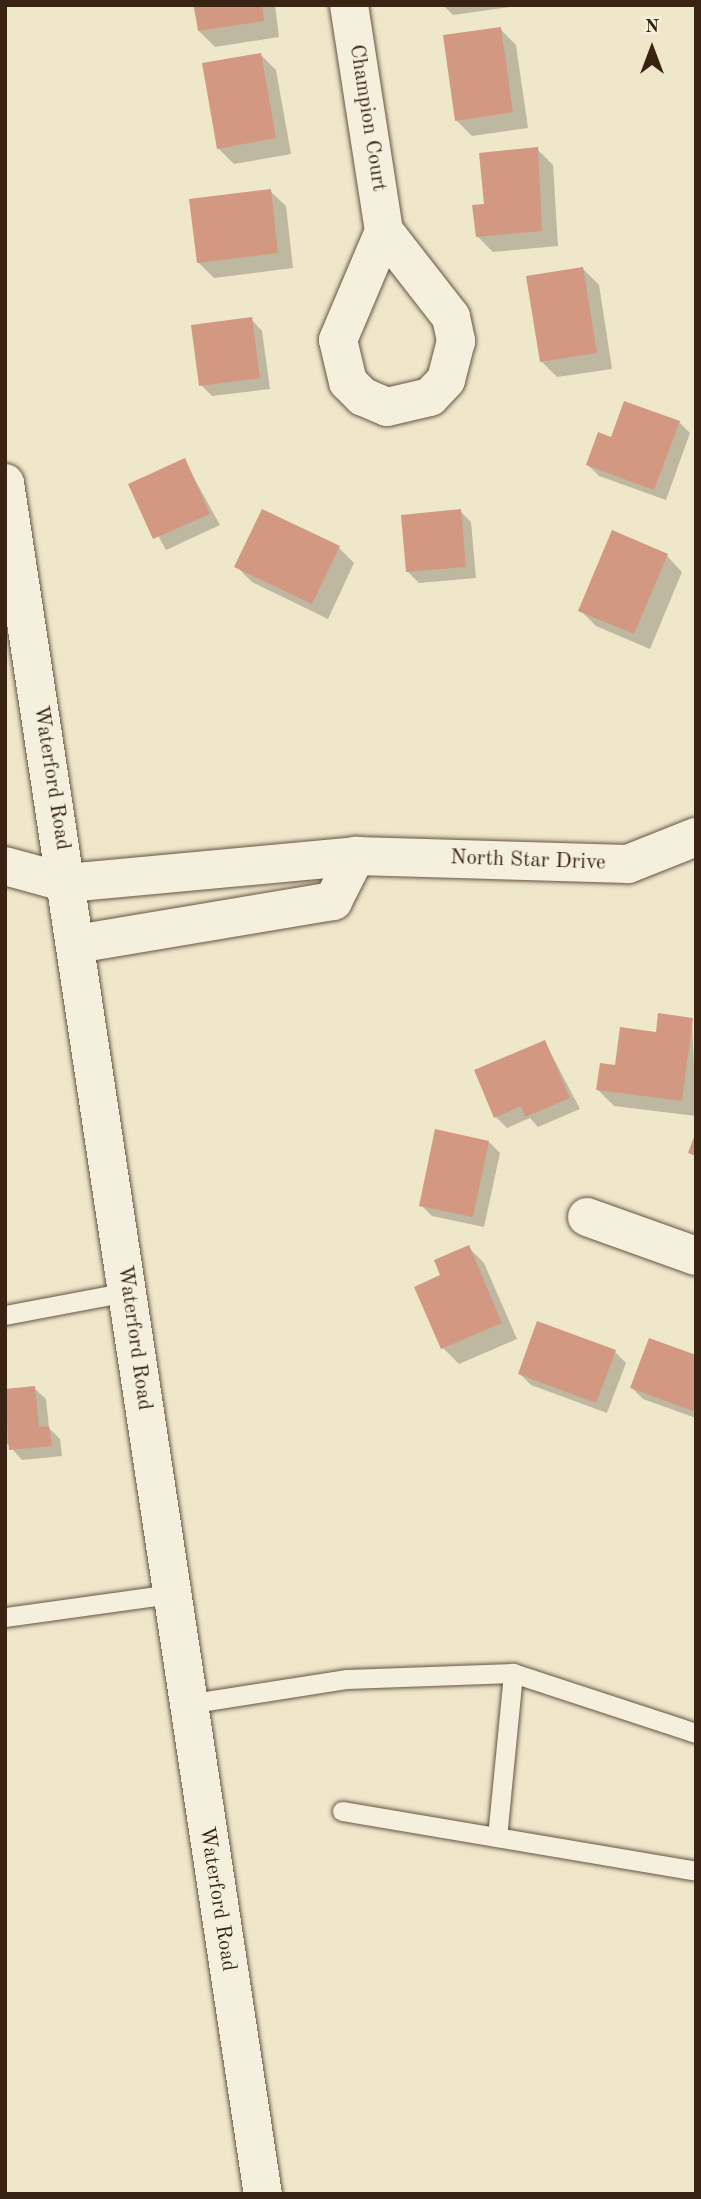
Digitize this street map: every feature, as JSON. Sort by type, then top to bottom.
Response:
[{"type":"main road","name":"Champion Court","points":[[349,5],[384,230]]},
{"type":"main road","name":"Waterford Road","points":[[5,483],[263,2194]]},
{"type":"main road","name":"North Star Drive","points":[[67,883],[356,856],[628,864],[696,837]]},
{"type":"main road","points":[[76,944],[333,901],[356,856]]},
{"type":"main road","points":[[5,866],[67,883]]},
{"type":"main road","points":[[587,1217],[696,1256]]},
{"type":"lane","points":[[5,1315],[127,1292]]},
{"type":"lane","points":[[5,1618],[171,1594]]},
{"type":"lane","points":[[187,1704],[347,1679],[513,1673],[696,1733]]},
{"type":"lane","points":[[497,1837],[513,1673]]},
{"type":"lane","points":[[342,1811],[696,1871]]},
{"type":"building","points":[[194,5],[262,5],[264,21],[198,31]]},
{"type":"building","points":[[501,27],[513,112],[455,121],[443,35]]},
{"type":"building","points":[[261,53],[276,138],[217,149],[202,63]]},
{"type":"building","points":[[538,147],[542,231],[476,237],[472,205],[484,204],[479,153]]},
{"type":"building","points":[[271,189],[278,253],[197,263],[189,199]]},
{"type":"building","points":[[583,267],[597,353],[540,362],[526,276]]},
{"type":"building","points":[[252,317],[260,378],[199,386],[191,325]]},
{"type":"building","points":[[624,401],[680,421],[654,490],[586,465],[598,432],[611,437]]},
{"type":"building","points":[[185,458],[210,514],[153,539],[128,484]]},
{"type":"building","points":[[262,509],[340,546],[312,604],[234,567]]},
{"type":"building","points":[[461,509],[466,567],[406,572],[401,515]]},
{"type":"building","points":[[612,530],[668,554],[634,634],[578,611]]},
{"type":"building","points":[[658,1013],[693,1018],[682,1101],[596,1090],[600,1063],[615,1065],[620,1027],[656,1032]]},
{"type":"building","points":[[545,1040],[570,1098],[525,1117],[521,1106],[494,1118],[474,1070]]},
{"type":"building","points":[[435,1129],[489,1141],[473,1217],[419,1206]]},
{"type":"building","points":[[696,1134],[696,1156],[688,1153]]},
{"type":"building","points":[[469,1245],[502,1323],[441,1349],[414,1287],[440,1275],[434,1260]]},
{"type":"building","points":[[537,1321],[616,1350],[596,1403],[518,1374]]},
{"type":"building","points":[[649,1338],[696,1355],[696,1412],[630,1388]]},
{"type":"building","points":[[35,1386],[39,1427],[49,1426],[52,1446],[9,1450],[5,1389]]}]
